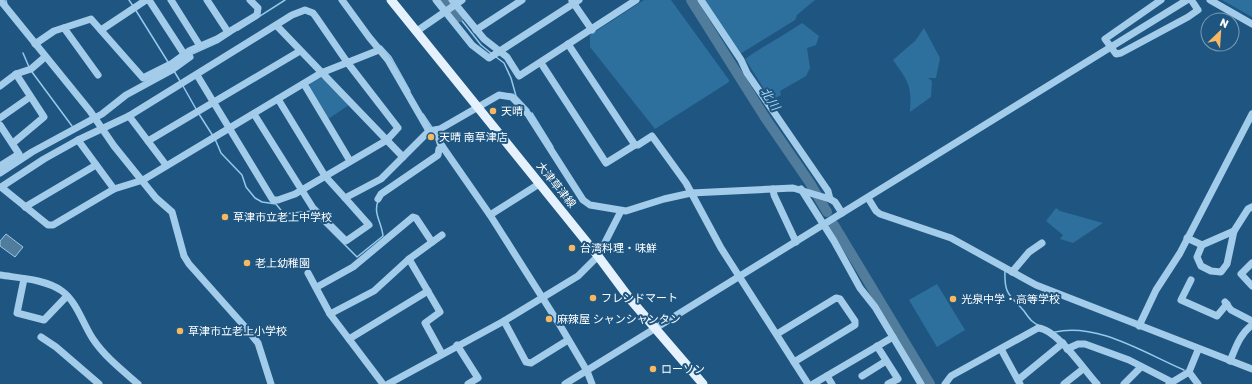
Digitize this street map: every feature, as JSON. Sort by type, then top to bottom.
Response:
[{"type":"main road","name":"大津草津線","points":[[391,0],[417,30],[598,256],[654,329],[702,384]]},
{"type":"street","points":[[0,0],[96,118],[114,146],[156,198],[172,212],[184,256],[189,264],[258,343],[271,384]]},
{"type":"street","points":[[101,30],[147,0],[187,56]]},
{"type":"street","points":[[171,0],[200,46]]},
{"type":"street","points":[[208,0],[228,32]]},
{"type":"street","points":[[0,172],[32,152],[96,118],[157,74],[187,56],[200,46],[217,39],[257,15],[258,8],[250,0]]},
{"type":"street","points":[[342,0],[391,66],[432,131],[490,215],[587,371],[592,384]]},
{"type":"street","points":[[436,0],[480,52],[489,58],[575,1],[592,30]]},
{"type":"street","points":[[476,30],[522,0]]},
{"type":"street","points":[[417,30],[446,11],[457,1],[476,30],[507,57],[520,76],[636,0]]},
{"type":"street","points":[[701,0],[741,60],[747,73],[828,191],[829,199]]},
{"type":"street","points":[[566,384],[1111,48],[1190,1],[1198,10],[1120,54],[1116,54],[1111,48],[1105,39],[1161,0]]},
{"type":"street","points":[[1210,0],[1252,24]]},
{"type":"street","points":[[197,75],[230,128],[273,200],[278,200],[301,190],[325,176],[386,140],[398,127],[347,62],[316,17],[308,11],[302,11],[292,15],[277,26],[129,116],[78,140],[44,159],[1,187],[48,225],[53,225],[114,189],[143,180],[166,165],[230,128],[254,114],[321,74],[347,62],[379,50]]},
{"type":"street","points":[[35,44],[54,31],[88,18],[101,30],[142,78],[157,74]]},
{"type":"street","points":[[277,26],[321,74],[403,157]]},
{"type":"street","points":[[64,28],[98,75]]},
{"type":"street","points":[[568,44],[635,145]]},
{"type":"street","points":[[148,141],[300,51]]},
{"type":"street","points":[[0,86],[16,74],[31,68],[45,57]]},
{"type":"street","points":[[541,63],[606,163],[652,136],[686,183],[721,248],[808,384]]},
{"type":"street","points":[[13,143],[44,117],[16,74]]},
{"type":"street","points":[[304,84],[350,161]]},
{"type":"street","points":[[345,198],[381,179],[432,131],[499,95],[512,97],[539,128],[583,200],[590,205],[622,211],[633,210],[664,199],[691,193],[773,189],[803,190],[835,202],[840,215]]},
{"type":"street","points":[[0,118],[30,97]]},
{"type":"street","points":[[254,114],[313,208],[346,241],[369,225],[325,176],[278,99]]},
{"type":"street","points":[[1139,326],[1156,290],[1180,253],[1252,114]]},
{"type":"street","points":[[129,116],[166,165]]},
{"type":"street","points":[[0,125],[19,154],[0,166]]},
{"type":"street","points":[[78,140],[114,189]]},
{"type":"street","points":[[378,199],[381,194],[438,155],[439,149],[442,146]]},
{"type":"street","points":[[25,207],[96,165]]},
{"type":"street","points":[[490,215],[539,184]]},
{"type":"street","points":[[773,189],[774,195],[796,242]]},
{"type":"street","points":[[803,190],[825,224],[860,288],[875,307],[920,384]]},
{"type":"street","points":[[868,198],[876,211],[880,214],[950,238],[1036,285],[1089,304],[1198,350],[1252,369]]},
{"type":"street","points":[[1234,231],[1202,245],[1197,257],[1201,266],[1210,271],[1221,272],[1227,264],[1234,231],[1248,209],[1252,207]]},
{"type":"street","points":[[388,384],[504,321],[578,276],[598,256],[622,211]]},
{"type":"street","points":[[317,287],[353,267],[413,217],[416,218],[432,242]]},
{"type":"street","points":[[330,314],[374,291],[409,259],[442,235]]},
{"type":"street","points":[[1187,238],[1202,245]]},
{"type":"street","points":[[1012,272],[1029,252],[1042,243]]},
{"type":"street","points":[[409,259],[440,312],[425,323],[442,354]]},
{"type":"street","points":[[1252,263],[1242,274],[1252,286]]},
{"type":"street","points":[[308,273],[317,287],[330,314],[383,384]]},
{"type":"street","points":[[0,275],[24,279],[55,287],[67,296],[92,338],[106,356],[138,384]]},
{"type":"street","points":[[24,279],[17,313],[44,320],[67,296]]},
{"type":"street","points":[[1191,280],[1181,300],[1217,316],[1225,302],[1231,310],[1252,321]]},
{"type":"street","points":[[348,339],[428,291]]},
{"type":"street","points":[[777,334],[836,298],[840,299],[855,321],[855,324],[794,362]]},
{"type":"street","points":[[504,321],[526,362],[531,363],[568,340]]},
{"type":"street","points":[[1230,361],[1244,331],[1252,325]]},
{"type":"street","points":[[947,383],[951,376],[1038,328],[1043,328],[1065,346],[1097,384]]},
{"type":"street","points":[[41,337],[60,350],[99,384]]},
{"type":"street","points":[[813,384],[893,337]]},
{"type":"street","points":[[1001,349],[1019,382],[1065,346],[1085,344],[1128,360],[1170,383],[1189,372],[1198,350]]},
{"type":"street","points":[[458,345],[478,378],[468,384]]},
{"type":"street","points":[[877,346],[898,379],[891,383]]},
{"type":"street","points":[[862,376],[886,361]]},
{"type":"street","points":[[1124,384],[1141,367]]},
{"type":"street","points":[[1064,384],[1083,368]]},
{"type":"street","points":[[1189,372],[1198,384]]},
{"type":"street","points":[[827,376],[832,384]]},
{"type":"shaded area","points":[[644,0],[671,0],[729,80],[729,82],[655,129],[590,47],[590,35]]},
{"type":"shaded area","points":[[705,0],[815,0],[797,15],[795,20],[740,54]]},
{"type":"shaded area","points":[[1222,0],[1252,0],[1252,17]]},
{"type":"shaded area","points":[[802,23],[819,36],[816,45],[807,48],[810,68],[806,76],[780,91],[781,95],[771,100],[745,59]]},
{"type":"shaded area","points":[[924,28],[940,58],[936,78],[928,78],[932,81],[931,97],[910,112],[910,95],[908,84],[893,60],[915,41]]},
{"type":"shaded area","points":[[320,77],[325,80],[349,105],[328,119],[309,87],[310,83]]},
{"type":"shaded area","points":[[1056,208],[1060,211],[1103,223],[1073,243],[1060,239],[1063,235],[1046,221]]},
{"type":"shaded area","points":[[6,234],[23,247],[15,257],[0,246],[0,241]]},
{"type":"shaded area","points":[[937,284],[965,330],[937,347],[909,300]]},
{"type":"waterway","points":[[6,0],[7,5]]},
{"type":"waterway","points":[[129,0],[133,6]]},
{"type":"waterway","points":[[238,30],[285,0]]},
{"type":"waterway","points":[[444,0],[459,17]]},
{"type":"waterway","name":"北川","points":[[691,0],[766,119],[810,183],[827,212]]},
{"type":"waterway","points":[[135,9],[168,62]]},
{"type":"waterway","points":[[459,17],[481,45],[492,54]]},
{"type":"waterway","points":[[190,55],[219,42],[231,34]]},
{"type":"waterway","points":[[381,46],[391,57],[410,91]]},
{"type":"waterway","points":[[23,53],[29,67]]},
{"type":"waterway","points":[[496,57],[504,63],[511,78],[516,96],[529,110]]},
{"type":"waterway","points":[[174,71],[180,81]]},
{"type":"waterway","points":[[32,72],[72,126]]},
{"type":"waterway","points":[[183,86],[196,109]]},
{"type":"waterway","points":[[532,113],[553,147]]},
{"type":"waterway","points":[[199,114],[213,136]]},
{"type":"waterway","points":[[423,114],[433,129]]},
{"type":"waterway","points":[[215,139],[221,153],[242,175],[246,187],[255,198],[262,202],[276,204],[284,214],[312,211]]},
{"type":"waterway","points":[[316,216],[357,257],[383,236],[377,214],[378,201]]},
{"type":"waterway","name":"北川","points":[[834,225],[930,384]]},
{"type":"waterway","points":[[1005,271],[1006,285],[1009,294],[1030,320],[1040,326]]},
{"type":"waterway","points":[[1055,332],[1071,330],[1088,331],[1104,335],[1138,348],[1184,370]]},
{"type":"place","name":"天晴","points":[[493,111]]},
{"type":"place","name":"天晴 南草津店","points":[[431,137]]},
{"type":"place","name":"草津市立老上中学校","points":[[225,217]]},
{"type":"place","name":"台湾料理・味鮮","points":[[572,248]]},
{"type":"place","name":"老上幼稚園","points":[[247,263]]},
{"type":"place","name":"フレンドマート","points":[[593,298]]},
{"type":"place","name":"光泉中学・高等学校","points":[[953,299]]},
{"type":"place","name":"麻辣屋 シャンシャンタン","points":[[549,319]]},
{"type":"place","name":"草津市立老上小学校","points":[[180,331]]},
{"type":"place","name":"ローソン","points":[[653,369]]}]
